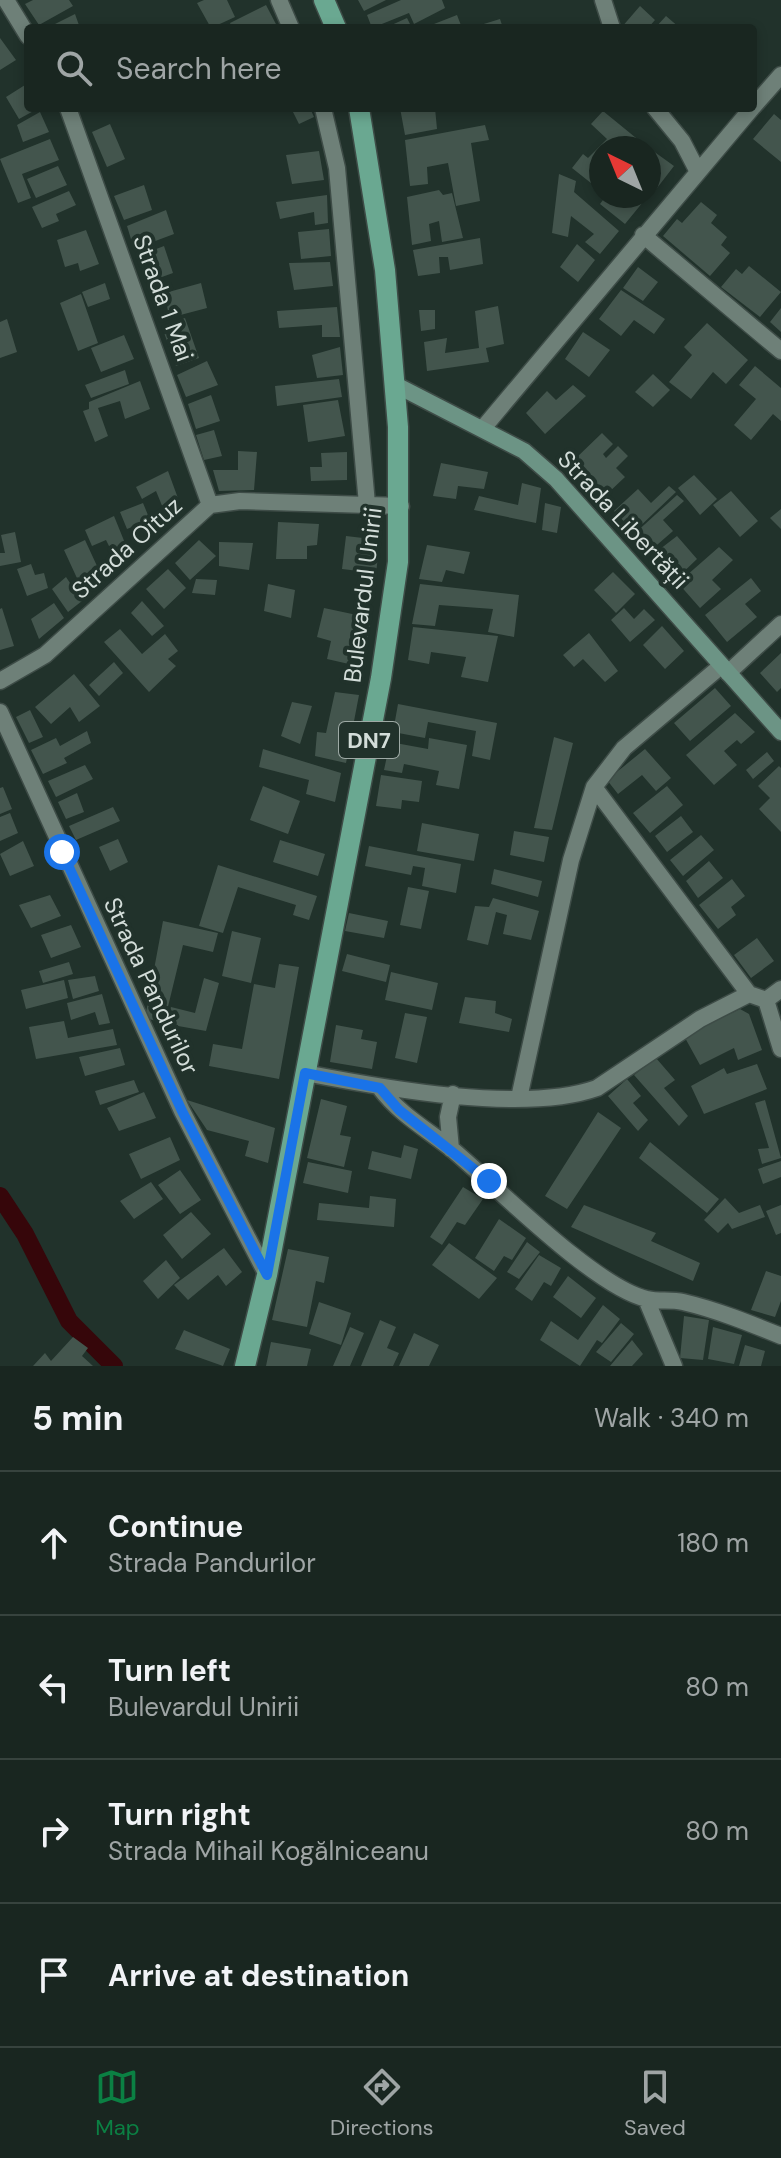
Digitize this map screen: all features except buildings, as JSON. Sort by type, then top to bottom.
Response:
[{"type":"main road","points":[[324,0],[334,24]]},
{"type":"main road","name":"Bulevardul Unirii","points":[[245,1366],[267,1275],[381,678],[398,562],[401,506],[394,384],[381,241],[360,112]]},
{"type":"street","points":[[6,0],[24,29]]},
{"type":"street","points":[[279,0],[289,24]]},
{"type":"street","points":[[603,0],[611,24]]},
{"type":"street","points":[[757,103],[778,85]]},
{"type":"street","name":"Strada 1 Mai","points":[[69,112],[210,505]]},
{"type":"street","points":[[324,112],[339,182],[367,504]]},
{"type":"street","points":[[658,112],[682,141],[697,170]]},
{"type":"street","points":[[484,427],[748,112]]},
{"type":"street","points":[[643,235],[781,351]]},
{"type":"street","name":"Strada Libertății","points":[[394,384],[484,427],[524,451],[556,479],[781,732]]},
{"type":"street","name":"Strada Oituz","points":[[0,681],[45,655],[210,505],[240,501],[401,506]]},
{"type":"street","points":[[519,1098],[571,860],[594,787],[624,748],[781,624]]},
{"type":"street","name":"Strada Pandurilor","points":[[0,712],[182,1111],[267,1275]]},
{"type":"street","points":[[594,787],[758,997],[781,1049]]},
{"type":"street","points":[[305,1073],[380,1088],[550,1099],[597,1088],[700,1019],[781,989]]},
{"type":"street","points":[[380,1088],[399,1110],[451,1149],[568,1249],[618,1285],[646,1299],[679,1301],[732,1316],[781,1336]]},
{"type":"street","points":[[451,1149],[448,1117],[453,1094]]},
{"type":"street","points":[[646,1299],[674,1366]]},
{"type":"waterway","points":[[0,1196],[25,1234],[69,1321],[114,1366]]},
{"type":"route","points":[[62,852],[182,1111],[267,1275],[305,1073],[380,1088],[399,1110],[489,1181]]}]
